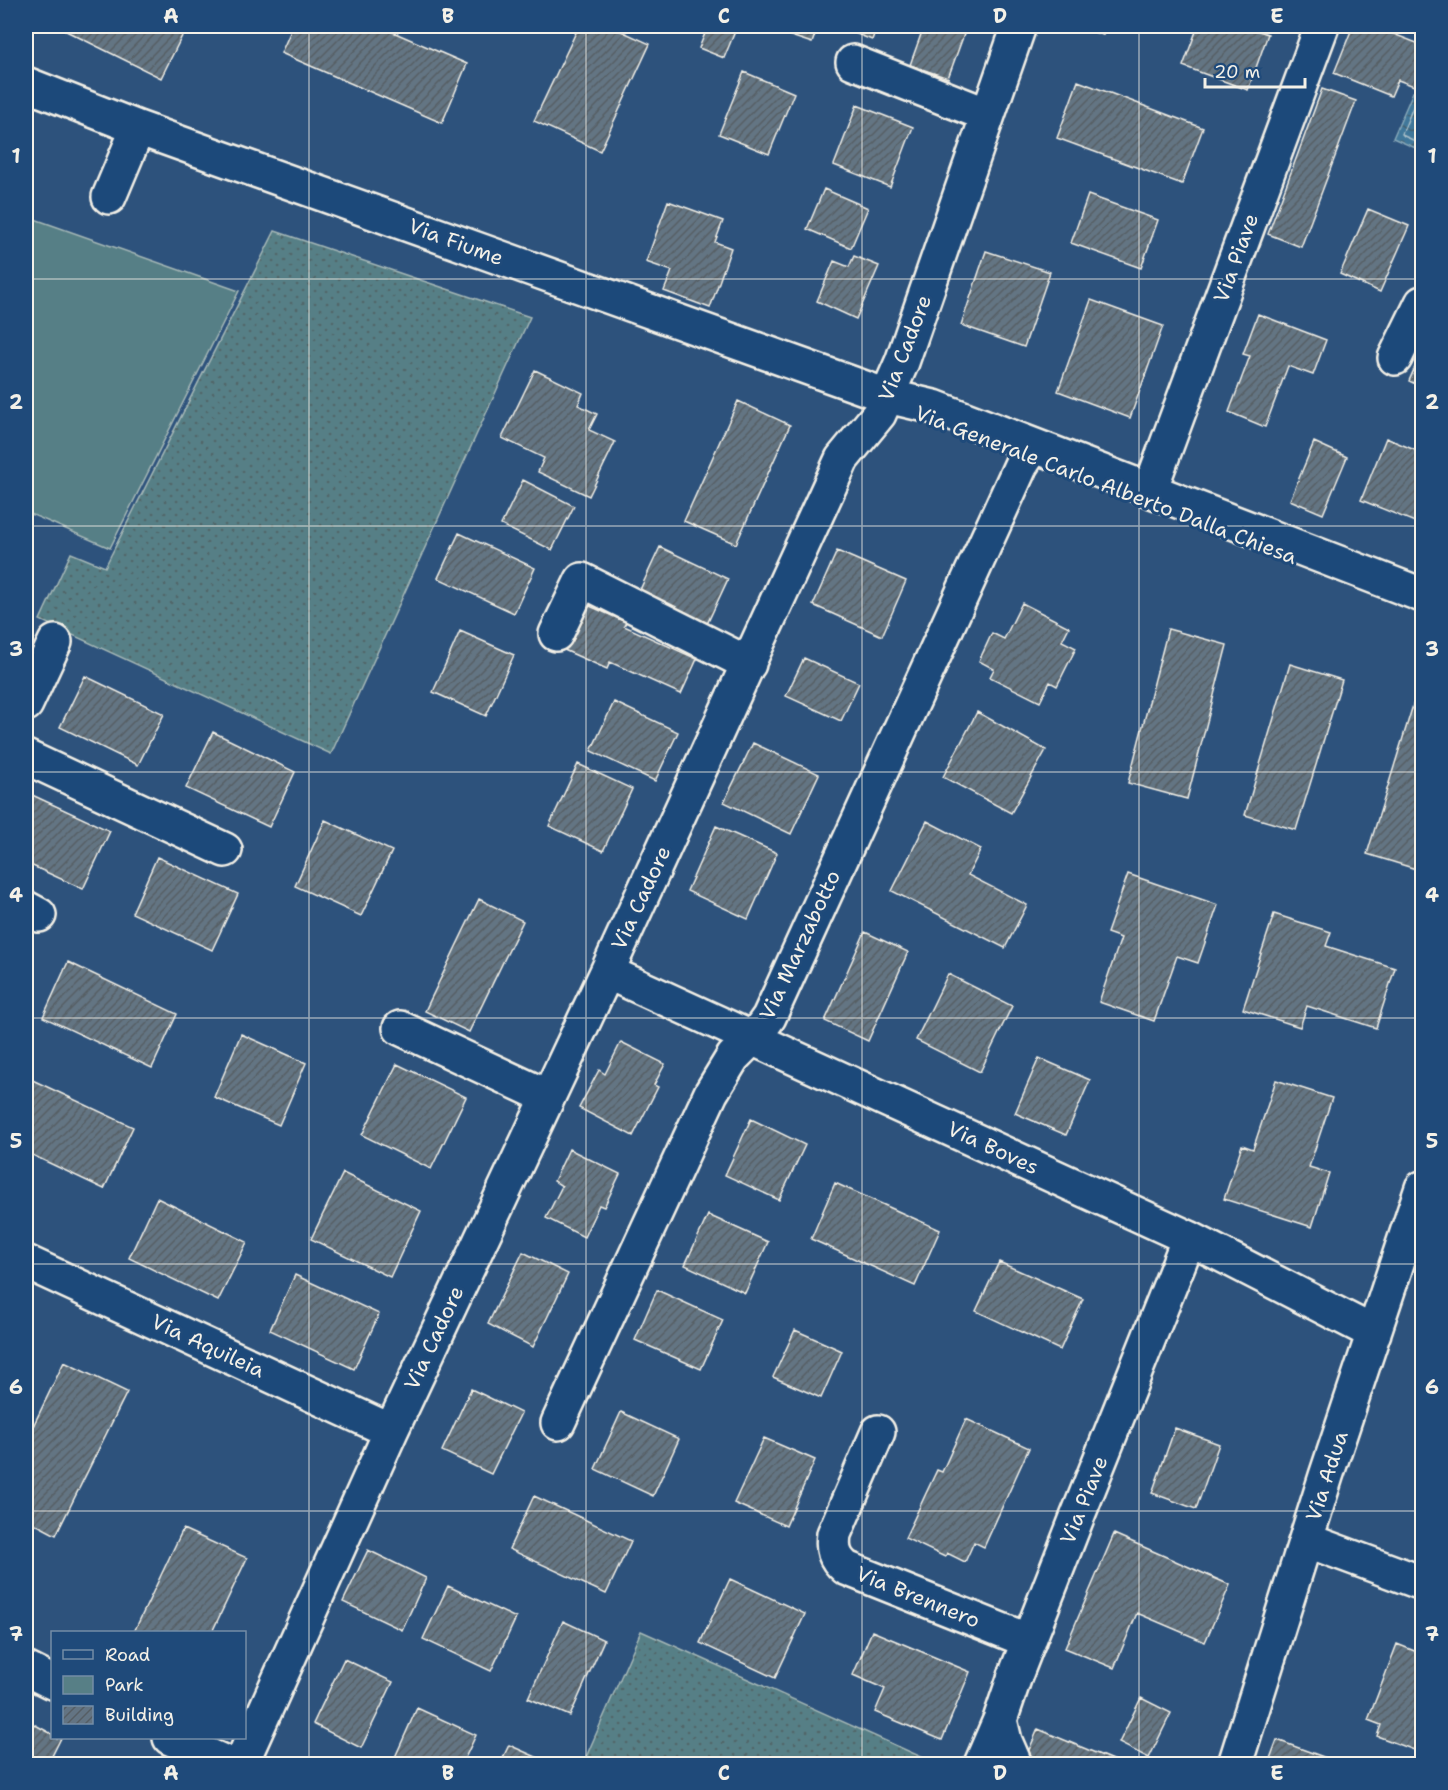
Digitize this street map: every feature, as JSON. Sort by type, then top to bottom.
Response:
[{"type":"street","name":"Via Cadore","points":[[241,1764],[391,1431],[607,972],[842,459],[879,414],[902,362],[1019,26]]},
{"type":"street","name":"Via Piave","points":[[1150,490],[1322,26]]},
{"type":"street","points":[[853,62],[988,115]]},
{"type":"street","name":"Via Fiume","points":[[26,84],[138,128],[887,396]]},
{"type":"street","points":[[109,197],[138,128]]},
{"type":"street","points":[[1395,358],[1422,303]]},
{"type":"street","name":"Via Generale Carlo Alberto Dalla Chiesa","points":[[887,396],[934,407],[1422,594]]},
{"type":"street","name":"Via Generale Carlo Alberto Dalla Chiesa","points":[[887,396],[927,421],[1027,456],[1422,608]]},
{"type":"street","name":"Via Marzabotto","points":[[558,1423],[711,1093],[733,1057],[753,1038],[772,1010],[1027,456]]},
{"type":"street","points":[[556,634],[582,580],[749,663]]},
{"type":"street","points":[[26,704],[55,642]]},
{"type":"street","points":[[26,757],[225,850]]},
{"type":"street","name":"Via Boves","points":[[607,972],[1189,1238],[1374,1333]]},
{"type":"street","points":[[400,1028],[548,1097]]},
{"type":"street","name":"Via Adua","points":[[1235,1764],[1422,1188]]},
{"type":"street","name":"Via Piave","points":[[981,1764],[1189,1238]]},
{"type":"street","name":"Via Aquileia","points":[[26,1262],[391,1431]]},
{"type":"street","name":"Via Brennero","points":[[878,1432],[834,1534],[833,1551],[836,1557],[846,1568],[1029,1641]]},
{"type":"street","points":[[1306,1540],[1422,1583]]},
{"type":"street","points":[[26,1669],[51,1682]]},
{"type":"street","points":[[1000,1720],[1005,1741],[1015,1764]]},
{"type":"street","points":[[174,1739],[228,1764]]},
{"type":"green space","points":[[26,216],[239,291],[110,548],[26,512]]},
{"type":"green space","points":[[275,231],[530,317],[331,754],[40,620],[71,553],[105,567]]},
{"type":"green space","points":[[641,1631],[937,1764],[583,1764]]},
{"type":"water","points":[[1413,92],[1422,96],[1420,150],[1393,138]]},
{"type":"building","points":[[56,26],[187,26],[161,78]]},
{"type":"building","points":[[293,26],[379,26],[467,64],[442,123],[281,53]]},
{"type":"building","points":[[579,26],[610,26],[650,44],[600,151],[534,121]]},
{"type":"building","points":[[708,26],[726,26],[736,29],[724,58],[699,48]]},
{"type":"building","points":[[761,26],[818,26],[812,43]]},
{"type":"building","points":[[846,26],[877,26],[872,40],[844,29]]},
{"type":"building","points":[[924,26],[967,26],[948,78],[910,65]]},
{"type":"building","points":[[1075,26],[1106,26],[1103,35]]},
{"type":"building","points":[[1198,26],[1243,26],[1268,34],[1248,90],[1183,66]]},
{"type":"building","points":[[1353,26],[1373,26],[1422,45],[1422,89],[1398,80],[1391,96],[1334,73]]},
{"type":"building","points":[[744,72],[794,93],[769,154],[719,134]]},
{"type":"building","points":[[1078,81],[1203,128],[1182,184],[1057,138]]},
{"type":"building","points":[[1322,89],[1356,101],[1301,247],[1268,234]]},
{"type":"building","points":[[857,105],[913,127],[890,187],[834,165]]},
{"type":"building","points":[[824,189],[868,208],[851,248],[807,229]]},
{"type":"building","points":[[1088,195],[1158,220],[1141,268],[1071,243]]},
{"type":"building","points":[[668,201],[723,221],[715,242],[731,248],[710,308],[664,291],[672,271],[646,262]]},
{"type":"building","points":[[1368,209],[1409,226],[1380,292],[1340,274]]},
{"type":"building","points":[[986,251],[1050,272],[1024,347],[961,325]]},
{"type":"building","points":[[854,256],[879,266],[856,319],[817,301],[834,261],[849,267]]},
{"type":"building","points":[[1091,300],[1163,326],[1130,418],[1058,391]]},
{"type":"building","points":[[1258,314],[1326,340],[1313,375],[1288,366],[1265,427],[1229,412],[1250,356],[1243,354]]},
{"type":"building","points":[[1422,351],[1422,387],[1409,381]]},
{"type":"building","points":[[535,370],[583,393],[578,405],[597,414],[589,430],[615,442],[589,496],[538,472],[544,458],[502,438]]},
{"type":"building","points":[[738,401],[790,425],[736,544],[684,521]]},
{"type":"building","points":[[1386,438],[1422,453],[1422,525],[1361,500]]},
{"type":"building","points":[[1314,442],[1347,457],[1323,514],[1290,500]]},
{"type":"building","points":[[523,480],[574,506],[552,550],[501,525]]},
{"type":"building","points":[[459,533],[535,568],[514,613],[438,578]]},
{"type":"building","points":[[660,547],[728,579],[707,624],[639,592]]},
{"type":"building","points":[[837,551],[906,581],[882,636],[813,605]]},
{"type":"building","points":[[583,603],[626,622],[624,626],[697,659],[681,694],[610,662],[607,669],[562,649]]},
{"type":"building","points":[[1022,603],[1069,627],[1062,641],[1076,648],[1057,686],[1050,682],[1040,702],[990,677],[994,669],[979,661],[992,633],[1004,639]]},
{"type":"building","points":[[1168,629],[1227,645],[1187,799],[1128,783]]},
{"type":"building","points":[[460,631],[514,655],[486,716],[433,692]]},
{"type":"building","points":[[804,658],[859,683],[841,721],[786,696]]},
{"type":"building","points":[[1290,664],[1342,680],[1296,830],[1245,815]]},
{"type":"building","points":[[85,676],[164,714],[138,765],[60,727]]},
{"type":"building","points":[[614,702],[678,732],[655,781],[591,751]]},
{"type":"building","points":[[1414,702],[1422,704],[1422,849],[1416,869],[1367,854]]},
{"type":"building","points":[[977,712],[1046,750],[1011,813],[943,777]]},
{"type":"building","points":[[213,732],[295,772],[269,827],[186,788]]},
{"type":"building","points":[[753,743],[819,774],[791,834],[724,802]]},
{"type":"building","points":[[578,764],[632,789],[603,851],[549,826]]},
{"type":"building","points":[[30,794],[110,831],[83,889],[26,863],[26,803]]},
{"type":"building","points":[[325,820],[392,851],[361,916],[295,886]]},
{"type":"building","points":[[927,821],[981,849],[968,875],[1027,905],[1005,948],[892,891]]},
{"type":"building","points":[[716,826],[777,853],[748,919],[687,891]]},
{"type":"building","points":[[157,857],[238,894],[212,950],[132,913]]},
{"type":"building","points":[[1128,874],[1218,905],[1198,963],[1177,956],[1154,1021],[1099,1002],[1121,938],[1107,933]]},
{"type":"building","points":[[479,899],[523,921],[469,1032],[425,1011]]},
{"type":"building","points":[[1274,914],[1331,932],[1326,946],[1395,968],[1376,1028],[1307,1006],[1300,1027],[1243,1009]]},
{"type":"building","points":[[865,932],[908,952],[868,1041],[825,1021]]},
{"type":"building","points":[[68,962],[177,1014],[152,1068],[43,1017]]},
{"type":"building","points":[[948,974],[1012,1006],[980,1072],[916,1040]]},
{"type":"building","points":[[241,1034],[306,1063],[279,1125],[214,1097]]},
{"type":"building","points":[[621,1042],[665,1064],[654,1085],[658,1087],[633,1136],[579,1108],[599,1070],[605,1074]]},
{"type":"building","points":[[1039,1058],[1090,1080],[1066,1135],[1015,1113]]},
{"type":"building","points":[[397,1064],[466,1097],[431,1169],[362,1135]]},
{"type":"building","points":[[26,1077],[133,1127],[104,1189],[26,1152]]},
{"type":"building","points":[[1276,1080],[1332,1098],[1309,1167],[1329,1173],[1312,1227],[1224,1199],[1242,1145],[1253,1149]]},
{"type":"building","points":[[751,1119],[805,1145],[779,1200],[725,1175]]},
{"type":"building","points":[[569,1149],[620,1174],[604,1207],[599,1205],[584,1237],[546,1218],[562,1186],[554,1181]]},
{"type":"building","points":[[343,1173],[421,1211],[390,1277],[311,1239]]},
{"type":"building","points":[[835,1183],[940,1230],[915,1286],[811,1239]]},
{"type":"building","points":[[157,1198],[247,1242],[218,1301],[129,1258]]},
{"type":"building","points":[[708,1215],[768,1242],[745,1293],[685,1265]]},
{"type":"building","points":[[523,1252],[568,1274],[533,1347],[488,1324]]},
{"type":"building","points":[[999,1262],[1083,1299],[1060,1350],[976,1311]]},
{"type":"building","points":[[295,1275],[379,1314],[354,1369],[270,1330]]},
{"type":"building","points":[[657,1290],[723,1320],[701,1369],[635,1340]]},
{"type":"building","points":[[795,1330],[842,1351],[821,1398],[773,1377]]},
{"type":"building","points":[[64,1362],[127,1392],[56,1535],[26,1519],[26,1441]]},
{"type":"building","points":[[471,1389],[521,1413],[491,1474],[442,1451]]},
{"type":"building","points":[[621,1412],[679,1439],[653,1496],[595,1469]]},
{"type":"building","points":[[966,1419],[1029,1448],[984,1547],[974,1542],[965,1562],[947,1553],[945,1557],[905,1538],[937,1470],[942,1472]]},
{"type":"building","points":[[1175,1428],[1219,1444],[1196,1509],[1152,1493]]},
{"type":"building","points":[[764,1438],[815,1460],[786,1526],[734,1503]]},
{"type":"building","points":[[534,1496],[631,1541],[606,1594],[509,1549]]},
{"type":"building","points":[[183,1529],[247,1558],[212,1631],[134,1631]]},
{"type":"building","points":[[1114,1534],[1230,1585],[1205,1642],[1137,1613],[1114,1668],[1065,1648]]},
{"type":"building","points":[[368,1550],[426,1578],[402,1630],[343,1602]]},
{"type":"building","points":[[730,1579],[805,1614],[775,1678],[700,1643]]},
{"type":"building","points":[[448,1586],[516,1618],[491,1671],[423,1639]]},
{"type":"building","points":[[563,1621],[604,1640],[570,1716],[528,1698]]},
{"type":"building","points":[[872,1631],[970,1672],[942,1740],[875,1712],[885,1689],[853,1675]]},
{"type":"building","points":[[1397,1644],[1422,1654],[1422,1753],[1377,1736],[1381,1725],[1368,1720]]},
{"type":"building","points":[[344,1659],[393,1682],[361,1748],[313,1724]]},
{"type":"building","points":[[1141,1698],[1171,1713],[1149,1758],[1119,1743]]},
{"type":"building","points":[[417,1708],[476,1735],[462,1764],[392,1764]]},
{"type":"building","points":[[26,1720],[51,1733],[51,1739],[60,1739],[48,1764],[26,1764]]},
{"type":"building","points":[[1038,1729],[1122,1764],[1023,1764]]},
{"type":"building","points":[[1277,1740],[1329,1759],[1327,1764],[1268,1764]]},
{"type":"building","points":[[509,1745],[552,1764],[500,1764]]}]
